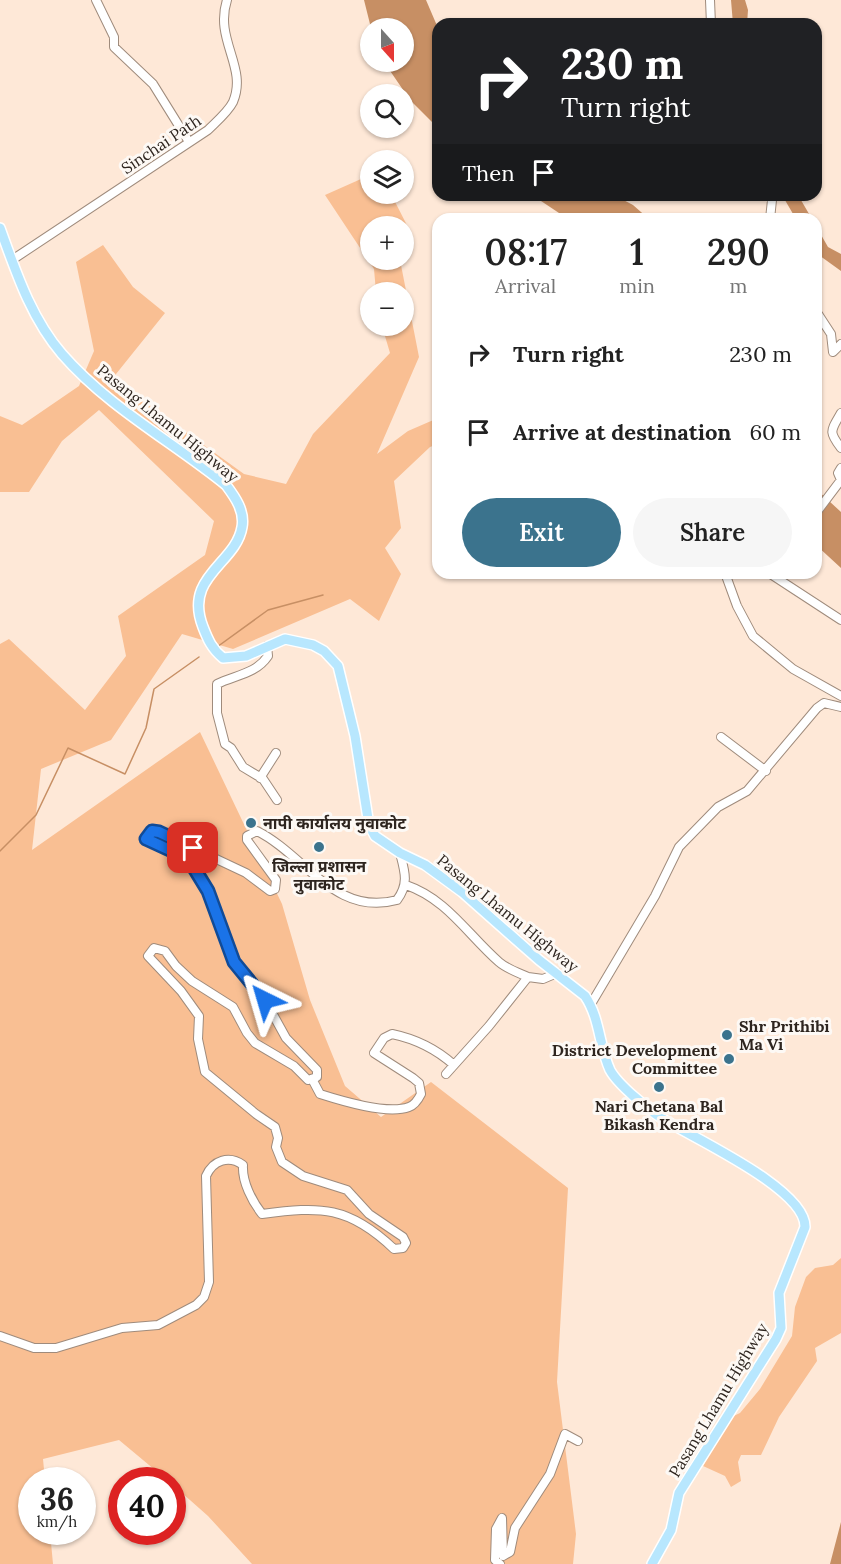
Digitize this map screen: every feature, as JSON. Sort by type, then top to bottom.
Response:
[{"type":"main road","name":"Pasang Lhamu Highway","points":[[0,228],[32,310],[63,355],[99,388],[226,485],[240,504],[242,528],[231,548],[208,577],[199,596],[200,618],[209,643],[223,658],[246,656],[285,639],[313,645],[324,651],[338,666],[355,736],[369,825],[375,836],[400,854],[425,865],[462,892],[585,996],[591,1004],[606,1057],[616,1080],[662,1119],[763,1177],[790,1198],[805,1219],[805,1227],[779,1293],[781,1328],[680,1492],[671,1530],[652,1564]]},
{"type":"street","points":[[96,0],[114,38],[114,47],[153,84],[189,142]]},
{"type":"street","name":"Sinchai Path","points":[[12,260],[208,130],[233,103],[236,69],[223,29],[228,0]]},
{"type":"street","points":[[710,0],[711,18]]},
{"type":"street","points":[[822,320],[831,334],[833,352],[841,344]]},
{"type":"street","points":[[841,413],[831,431],[831,436],[841,448]]},
{"type":"street","points":[[822,503],[840,474]]},
{"type":"street","points":[[727,579],[737,606],[753,636],[816,685],[841,696]]},
{"type":"street","points":[[779,579],[841,620]]},
{"type":"street","points":[[267,646],[268,656],[263,663],[249,673],[217,684],[217,713],[225,744],[231,748],[243,767],[260,778],[277,800]]},
{"type":"street","points":[[591,1004],[655,896],[679,847],[718,807],[747,790],[766,771],[816,708],[824,703],[841,707]]},
{"type":"street","points":[[721,737],[766,771]]},
{"type":"street","points":[[260,778],[276,753]]},
{"type":"street","points":[[0,1336],[34,1348],[56,1348],[122,1328],[158,1325],[196,1305],[204,1297],[209,1282],[206,1176],[214,1164],[226,1159],[234,1159],[243,1166],[242,1173],[253,1203],[262,1214],[307,1209],[331,1211],[352,1217],[394,1249],[403,1248],[406,1243],[404,1237],[369,1214],[347,1190],[303,1176],[282,1162],[276,1147],[278,1138],[275,1127],[205,1072],[198,1040],[199,1016],[181,991],[153,964],[148,956],[154,948],[165,951],[176,966],[192,981],[233,1007],[255,1043],[294,1066],[308,1080],[317,1077],[317,1070],[286,1038],[265,1000],[234,962],[202,878],[185,857],[148,842],[148,834],[159,832],[203,851],[246,873],[270,891],[275,889],[276,880],[247,840],[251,832],[257,831],[268,836],[327,887],[353,900],[388,903],[397,900],[406,885],[400,854]]},
{"type":"street","points":[[406,885],[417,889],[448,910],[500,963],[528,977],[543,979],[557,973]]},
{"type":"street","points":[[446,1074],[528,977]]},
{"type":"street","points":[[312,1079],[320,1094],[345,1102],[396,1110],[410,1107],[422,1094],[419,1083],[374,1053],[384,1038],[392,1034],[405,1037],[437,1050],[454,1065]]},
{"type":"street","points":[[500,1564],[495,1560],[496,1529],[502,1518],[503,1556],[510,1552],[515,1528],[550,1474],[565,1434],[578,1441]]},
{"type":"shaded area","points":[[364,0],[426,0],[434,18],[432,122],[414,104],[414,84],[399,84],[391,72],[414,72],[414,18],[368,18]]},
{"type":"shaded area","points":[[731,0],[745,0],[747,18],[732,18]]},
{"type":"shaded area","points":[[360,179],[360,204],[396,204],[402,216],[360,216],[360,248],[325,195]]},
{"type":"shaded area","points":[[541,201],[625,201],[642,213],[559,213]]},
{"type":"shaded area","points":[[786,201],[802,201],[808,213],[792,213]]},
{"type":"shaded area","points":[[822,236],[828,247],[841,254],[841,271],[822,257]]},
{"type":"shaded area","points":[[103,245],[133,287],[165,313],[112,379],[244,474],[286,484],[313,434],[390,353],[385,336],[414,336],[414,331],[419,357],[377,454],[408,431],[432,421],[432,446],[394,481],[401,528],[385,548],[401,574],[379,621],[350,599],[233,649],[182,634],[111,740],[41,769],[32,850],[200,732],[282,904],[310,1000],[345,1086],[381,1117],[431,1082],[568,1188],[557,1382],[576,1534],[573,1564],[252,1564],[208,1516],[186,1497],[186,1467],[151,1467],[119,1440],[43,1459],[44,1467],[18,1467],[18,1545],[51,1545],[53,1564],[0,1564],[0,644],[9,639],[85,710],[126,656],[118,616],[205,555],[214,521],[99,410],[62,441],[29,492],[0,492],[0,416],[22,425],[79,386],[94,351],[76,262]]},
{"type":"shaded area","points":[[374,270],[402,270],[404,282],[375,282]]},
{"type":"shaded area","points":[[822,495],[841,512],[841,568],[822,551]]},
{"type":"shaded area","points":[[841,1258],[841,1333],[815,1348],[817,1361],[779,1417],[761,1455],[741,1455],[738,1462],[741,1481],[731,1487],[725,1476],[703,1466],[725,1420],[740,1413],[760,1389],[792,1336],[795,1307],[806,1277],[815,1268],[833,1265]]},
{"type":"shaded area","points":[[841,1522],[841,1564],[830,1564]]},
{"type":"waterway","points":[[217,647],[268,610],[323,595]]},
{"type":"waterway","points":[[0,851],[36,815],[68,748],[125,774],[146,728],[154,689],[199,657]]},
{"type":"place","name":"नापी कार्यालय नुवाकोट","points":[[251,823]]},
{"type":"place","name":"जिल्ला प्रशासन नुवाकोट","points":[[319,847]]},
{"type":"place","name":"Shr Prithibi Ma Vi","points":[[727,1035]]},
{"type":"place","name":"District Development Committee","points":[[729,1059]]},
{"type":"place","name":"Nari Chetana Bal Bikash Kendra","points":[[659,1087]]},
{"type":"route","points":[[193,848],[159,832],[152,831],[146,839],[148,842],[185,857],[202,878],[234,962],[265,1000]]}]
